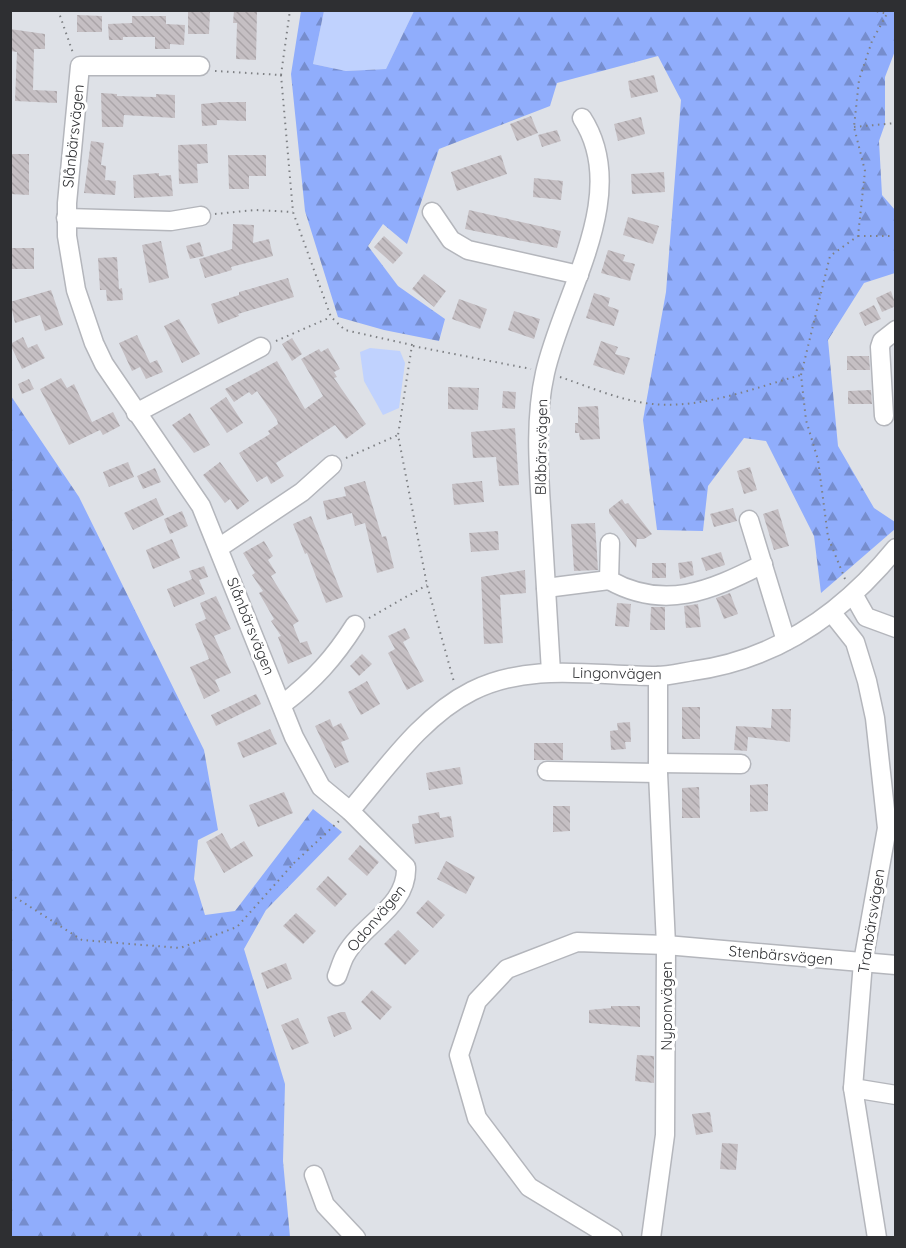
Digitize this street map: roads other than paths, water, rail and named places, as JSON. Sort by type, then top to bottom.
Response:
[{"type":"street","name":"Slånbärsvägen","points":[[200,66],[80,66],[66,218],[76,290],[104,364],[136,413],[174,462],[201,506],[220,547],[294,737],[321,787],[350,811]]},
{"type":"street","name":"Blåbärsvägen","points":[[551,672],[538,452],[539,406],[545,372],[592,232],[598,194],[599,162],[594,136],[582,118]]},
{"type":"street","points":[[432,212],[451,240],[468,250],[579,275]]},
{"type":"street","points":[[66,218],[171,221],[201,216]]},
{"type":"street","points":[[883,416],[880,347],[882,341],[896,330]]},
{"type":"street","points":[[136,413],[261,347]]},
{"type":"street","points":[[220,547],[302,492],[332,465]]},
{"type":"street","points":[[749,520],[786,641]]},
{"type":"street","points":[[609,580],[610,543]]},
{"type":"street","name":"Lingonvägen","points":[[350,811],[418,733],[459,699],[473,691],[508,679],[551,672],[658,676],[730,665],[786,641],[832,613],[875,574],[896,548]]},
{"type":"street","points":[[546,588],[609,580],[630,592],[646,596],[680,596],[725,584],[763,564]]},
{"type":"street","points":[[853,594],[866,617],[896,628]]},
{"type":"street","name":"Tranbärsvägen","points":[[832,613],[855,642],[867,681],[875,718],[891,828],[863,962],[853,1088],[877,1238]]},
{"type":"street","points":[[283,704],[306,686],[333,659],[356,625]]},
{"type":"street","name":"Nyponvägen","points":[[651,1238],[665,1135],[666,945],[658,768],[658,676]]},
{"type":"street","points":[[547,771],[741,764]]},
{"type":"street","name":"Odonvägen","points":[[337,976],[346,953],[395,900],[406,882],[406,867],[350,811]]},
{"type":"street","name":"Stenbärsvägen","points":[[613,1238],[529,1187],[477,1118],[459,1055],[477,1001],[507,969],[577,942],[666,945],[896,965]]},
{"type":"street","points":[[853,1088],[896,1095]]},
{"type":"street","points":[[314,1175],[325,1205],[356,1238]]}]
